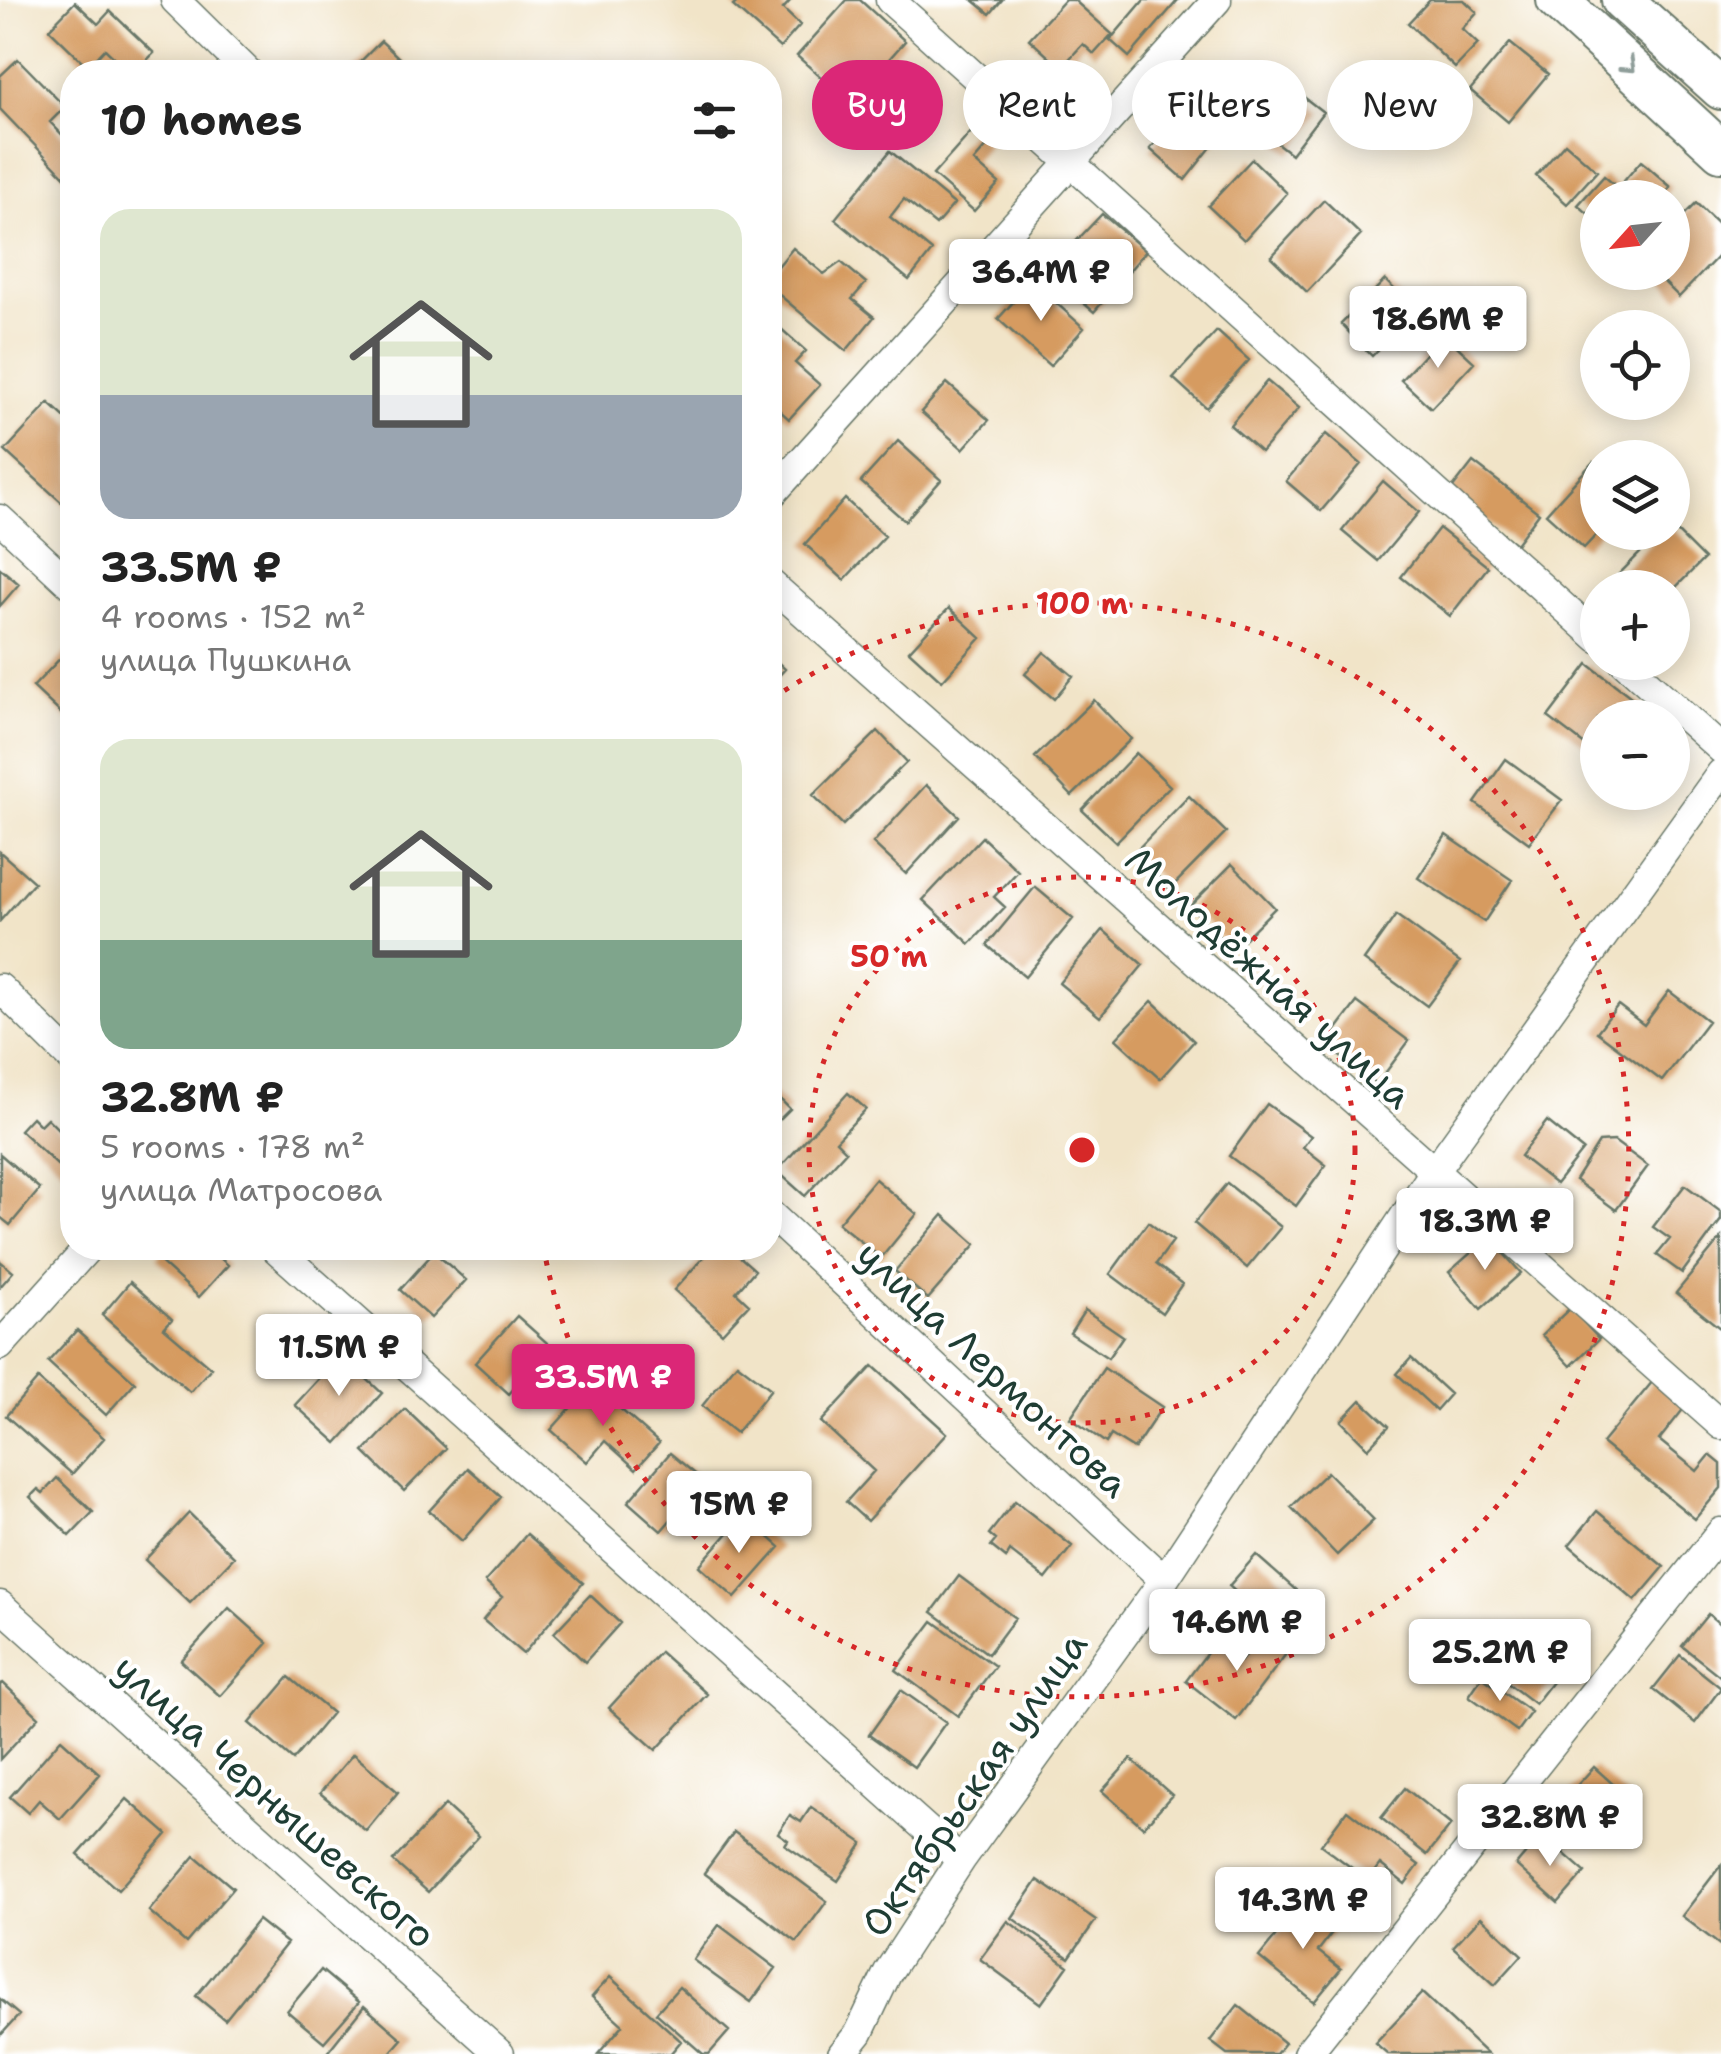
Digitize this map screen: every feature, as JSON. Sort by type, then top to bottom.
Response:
[{"type":"street","points":[[175,0],[236,60]]},
{"type":"street","points":[[890,0],[1580,622]]},
{"type":"street","points":[[782,483],[1218,0]]},
{"type":"street","points":[[1557,0],[1721,151]]},
{"type":"street","points":[[1622,0],[1721,90]]},
{"type":"street","points":[[0,520],[60,575]]},
{"type":"street","name":"Молодёжная улица","points":[[782,594],[1721,1425]]},
{"type":"street","points":[[1644,680],[1721,750]]},
{"type":"street","name":"Октябрьская улица","points":[[855,2047],[888,1972],[961,1860],[1164,1580],[1433,1174],[1721,773]]},
{"type":"street","points":[[0,988],[60,1046]]},
{"type":"street","name":"улица Лермонтова","points":[[782,1225],[1164,1580]]},
{"type":"street","points":[[0,1346],[77,1260]]},
{"type":"street","points":[[288,1260],[961,1860]]},
{"type":"street","points":[[1307,2054],[1721,1532]]},
{"type":"street","name":"улица Чернышевского","points":[[0,1605],[500,2054]]},
{"type":"building","points":[[739,0],[791,0],[783,9],[800,25],[780,48],[733,6]]},
{"type":"building","points":[[847,0],[860,0],[905,41],[888,60],[812,60],[812,69],[797,56]]},
{"type":"building","points":[[973,0],[1002,0],[990,14]]},
{"type":"building","points":[[1065,0],[1074,0],[1112,34],[1094,54],[1083,44],[1068,60],[1052,60],[1029,39]]},
{"type":"building","points":[[1144,0],[1178,0],[1129,57],[1110,40]]},
{"type":"building","points":[[1430,0],[1464,0],[1477,12],[1462,29],[1478,44],[1463,60],[1447,60],[1408,23]]},
{"type":"building","points":[[75,2],[98,24],[110,11],[154,53],[147,60],[116,60],[105,49],[95,60],[81,60],[49,29]]},
{"type":"building","points":[[381,41],[401,60],[362,60]]},
{"type":"building","points":[[1510,43],[1548,74],[1508,122],[1473,93],[1473,86]]},
{"type":"building","points":[[18,59],[60,102],[60,112],[50,122],[60,132],[60,172],[0,109],[0,76]]},
{"type":"building","points":[[1307,100],[1323,112],[1307,133]]},
{"type":"building","points":[[963,141],[963,150],[984,150],[974,161],[999,183],[974,211],[933,175]]},
{"type":"building","points":[[1565,143],[1597,171],[1589,180],[1580,180],[1580,190],[1567,204],[1536,176]]},
{"type":"building","points":[[1151,150],[1209,150],[1185,180]]},
{"type":"building","points":[[890,151],[954,204],[936,225],[904,199],[890,217],[932,251],[909,280],[835,219]]},
{"type":"building","points":[[1252,159],[1287,193],[1244,240],[1208,206]]},
{"type":"building","points":[[1641,161],[1663,180],[1625,180]]},
{"type":"building","points":[[1324,200],[1361,235],[1307,292],[1271,257]]},
{"type":"building","points":[[1696,203],[1721,227],[1721,253],[1690,285],[1690,209]]},
{"type":"building","points":[[1102,214],[1146,251],[1094,312],[1060,283],[1078,262],[1066,252]]},
{"type":"building","points":[[793,248],[824,274],[841,262],[866,283],[852,299],[874,317],[846,351],[782,297],[782,261]]},
{"type":"building","points":[[1385,280],[1416,311],[1372,356],[1341,324]]},
{"type":"building","points":[[1032,281],[1084,328],[1050,366],[998,319]]},
{"type":"building","points":[[782,330],[806,351],[795,363],[820,385],[789,419],[782,413]]},
{"type":"building","points":[[1217,331],[1249,360],[1206,408],[1173,378]]},
{"type":"building","points":[[1444,334],[1474,362],[1431,408],[1401,380]]},
{"type":"building","points":[[1267,381],[1299,408],[1261,452],[1230,425]]},
{"type":"building","points":[[947,383],[989,420],[963,449],[921,412]]},
{"type":"building","points":[[49,403],[60,413],[60,501],[5,451]]},
{"type":"building","points":[[1326,434],[1361,464],[1321,511],[1286,481]]},
{"type":"building","points":[[898,441],[941,480],[905,521],[861,482]]},
{"type":"building","points":[[1473,462],[1539,513],[1516,544],[1449,493]]},
{"type":"building","points":[[1580,476],[1580,544],[1546,514]]},
{"type":"building","points":[[1383,481],[1419,512],[1378,561],[1342,531]]},
{"type":"building","points":[[845,499],[885,536],[844,580],[805,544]]},
{"type":"building","points":[[1439,528],[1488,567],[1450,616],[1401,577]]},
{"type":"building","points":[[1690,545],[1704,559],[1690,573],[1623,570],[1643,550],[1690,550]]},
{"type":"building","points":[[0,568],[19,584],[0,606]]},
{"type":"building","points":[[949,608],[981,638],[942,681],[909,651]]},
{"type":"building","points":[[1044,652],[1073,676],[1054,699],[1025,674]]},
{"type":"building","points":[[60,659],[60,712],[33,687]]},
{"type":"building","points":[[1580,675],[1580,680],[1609,680],[1635,700],[1580,700],[1580,741],[1548,717]]},
{"type":"building","points":[[1094,700],[1131,739],[1072,796],[1035,757]]},
{"type":"building","points":[[878,731],[907,762],[843,825],[813,795]]},
{"type":"building","points":[[1136,753],[1170,786],[1116,842],[1082,810]]},
{"type":"building","points":[[1506,759],[1562,800],[1529,843],[1475,803]]},
{"type":"building","points":[[926,785],[959,816],[906,874],[873,843]]},
{"type":"building","points":[[1189,796],[1226,832],[1170,889],[1134,853]]},
{"type":"building","points":[[1446,835],[1512,880],[1484,922],[1418,878]]},
{"type":"building","points":[[982,837],[1018,871],[994,897],[1005,907],[970,944],[923,900]]},
{"type":"building","points":[[0,852],[34,882],[0,921]]},
{"type":"building","points":[[1232,864],[1275,908],[1233,950],[1190,906]]},
{"type":"building","points":[[1035,887],[1073,919],[1025,977],[987,945]]},
{"type":"building","points":[[1396,915],[1460,962],[1427,1006],[1364,960]]},
{"type":"building","points":[[1103,930],[1143,965],[1100,1017],[1059,983]]},
{"type":"building","points":[[1669,991],[1708,1021],[1662,1081],[1597,1032],[1618,1005],[1644,1025]]},
{"type":"building","points":[[1152,1001],[1194,1041],[1160,1079],[1116,1039]]},
{"type":"building","points":[[1357,1002],[1409,1041],[1377,1084],[1325,1045]]},
{"type":"building","points":[[848,1093],[866,1109],[836,1141],[846,1151],[805,1196],[782,1175],[782,1166]]},
{"type":"building","points":[[782,1101],[790,1109],[782,1117]]},
{"type":"building","points":[[1267,1104],[1311,1136],[1303,1147],[1326,1165],[1296,1206],[1229,1156]]},
{"type":"building","points":[[32,1117],[40,1125],[47,1118],[60,1131],[60,1168],[20,1130]]},
{"type":"building","points":[[1547,1121],[1583,1150],[1556,1184],[1520,1156]]},
{"type":"building","points":[[1614,1141],[1648,1166],[1616,1210],[1575,1180],[1599,1142]]},
{"type":"building","points":[[0,1154],[40,1189],[10,1225],[0,1217]]},
{"type":"building","points":[[875,1179],[917,1214],[881,1258],[838,1223]]},
{"type":"building","points":[[1227,1183],[1281,1227],[1247,1268],[1194,1223]]},
{"type":"building","points":[[1685,1185],[1721,1212],[1721,1220],[1682,1273],[1657,1255],[1670,1239],[1653,1227]]},
{"type":"building","points":[[943,1215],[976,1244],[928,1299],[895,1271]]},
{"type":"building","points":[[1148,1222],[1173,1241],[1156,1264],[1182,1284],[1162,1313],[1110,1274]]},
{"type":"building","points":[[1489,1237],[1521,1273],[1481,1309],[1449,1272]]},
{"type":"building","points":[[1721,1238],[1721,1329],[1676,1293]]},
{"type":"building","points":[[158,1260],[222,1260],[228,1265],[199,1297]]},
{"type":"building","points":[[427,1260],[443,1260],[466,1280],[431,1318],[400,1290]]},
{"type":"building","points":[[701,1260],[744,1260],[755,1270],[736,1292],[749,1304],[722,1333],[674,1290]]},
{"type":"building","points":[[0,1261],[13,1272],[0,1287]]},
{"type":"building","points":[[130,1282],[172,1319],[164,1328],[211,1368],[190,1392],[102,1315]]},
{"type":"building","points":[[1570,1308],[1599,1339],[1571,1366],[1542,1335]]},
{"type":"building","points":[[1085,1310],[1123,1336],[1108,1358],[1070,1333]]},
{"type":"building","points":[[517,1316],[574,1367],[553,1390],[530,1370],[509,1394],[475,1363]]},
{"type":"building","points":[[77,1330],[135,1382],[106,1415],[48,1362]]},
{"type":"building","points":[[341,1355],[382,1393],[337,1443],[295,1405]]},
{"type":"building","points":[[1411,1358],[1450,1394],[1436,1410],[1397,1374]]},
{"type":"building","points":[[737,1363],[771,1389],[736,1433],[702,1406]]},
{"type":"building","points":[[873,1366],[947,1433],[867,1521],[846,1502],[874,1471],[821,1422]]},
{"type":"building","points":[[1104,1368],[1162,1407],[1134,1449],[1111,1435],[1106,1443],[1070,1418]]},
{"type":"building","points":[[38,1379],[104,1438],[72,1474],[6,1416]]},
{"type":"building","points":[[1653,1381],[1685,1407],[1659,1440],[1697,1471],[1710,1455],[1721,1464],[1721,1488],[1695,1519],[1602,1443]]},
{"type":"building","points":[[592,1384],[659,1443],[636,1469],[605,1441],[587,1462],[551,1430]]},
{"type":"building","points":[[1361,1400],[1389,1426],[1368,1448],[1341,1421]]},
{"type":"building","points":[[405,1409],[446,1448],[404,1491],[364,1452]]},
{"type":"building","points":[[670,1453],[718,1493],[693,1522],[679,1510],[661,1531],[628,1502]]},
{"type":"building","points":[[468,1468],[501,1497],[462,1541],[429,1511]]},
{"type":"building","points":[[1327,1472],[1374,1520],[1337,1555],[1291,1507]]},
{"type":"building","points":[[57,1478],[93,1512],[70,1536],[30,1497],[38,1489],[43,1493]]},
{"type":"building","points":[[1015,1501],[1072,1546],[1046,1579],[1010,1551],[1006,1558],[991,1546],[996,1540],[989,1534]]},
{"type":"building","points":[[1597,1511],[1664,1567],[1635,1601],[1569,1545]]},
{"type":"building","points":[[189,1513],[234,1557],[190,1603],[145,1560]]},
{"type":"building","points":[[744,1515],[780,1547],[735,1598],[699,1566]]},
{"type":"building","points":[[527,1534],[583,1583],[523,1654],[483,1620],[502,1597],[485,1582]]},
{"type":"building","points":[[1256,1555],[1306,1599],[1279,1630],[1229,1586]]},
{"type":"building","points":[[959,1576],[1015,1618],[988,1654],[932,1612]]},
{"type":"building","points":[[590,1595],[620,1623],[585,1662],[554,1633]]},
{"type":"building","points":[[229,1608],[268,1643],[220,1696],[181,1661]]},
{"type":"building","points":[[1708,1614],[1721,1625],[1721,1677],[1682,1646]]},
{"type":"building","points":[[933,1621],[995,1666],[958,1716],[896,1670]]},
{"type":"building","points":[[1509,1627],[1562,1669],[1535,1704],[1481,1663]]},
{"type":"building","points":[[1263,1631],[1289,1650],[1236,1720],[1186,1681],[1216,1641],[1241,1661]]},
{"type":"building","points":[[660,1652],[707,1694],[656,1750],[609,1708]]},
{"type":"building","points":[[1680,1655],[1721,1688],[1695,1723],[1653,1689]]},
{"type":"building","points":[[289,1677],[332,1713],[293,1760],[250,1723]]},
{"type":"building","points":[[1482,1677],[1531,1712],[1517,1731],[1469,1696]]},
{"type":"building","points":[[3,1683],[39,1717],[0,1759],[0,1685]]},
{"type":"building","points":[[901,1690],[946,1722],[914,1767],[869,1735]]},
{"type":"building","points":[[61,1739],[100,1774],[60,1819],[39,1800],[28,1813],[10,1797]]},
{"type":"building","points":[[353,1754],[398,1792],[366,1831],[320,1793]]},
{"type":"building","points":[[1131,1759],[1172,1795],[1143,1827],[1102,1791]]},
{"type":"building","points":[[1594,1767],[1633,1802],[1601,1837],[1563,1801]]},
{"type":"building","points":[[1405,1788],[1451,1825],[1427,1855],[1381,1818]]},
{"type":"building","points":[[127,1799],[167,1834],[118,1890],[78,1855]]},
{"type":"building","points":[[445,1805],[479,1836],[428,1892],[393,1861]]},
{"type":"building","points":[[811,1807],[863,1843],[838,1881],[785,1845],[788,1840],[778,1833],[790,1815],[801,1822]]},
{"type":"building","points":[[1347,1810],[1419,1865],[1405,1884],[1380,1864],[1368,1880],[1321,1845]]},
{"type":"building","points":[[734,1832],[827,1901],[797,1942],[704,1873]]},
{"type":"building","points":[[1542,1834],[1585,1872],[1558,1903],[1516,1865]]},
{"type":"building","points":[[195,1856],[233,1888],[186,1943],[149,1911]]},
{"type":"building","points":[[1721,1865],[1721,1946],[1682,1916]]},
{"type":"building","points":[[1038,1880],[1096,1920],[1069,1958],[1012,1918]]},
{"type":"building","points":[[1305,1900],[1337,1926],[1318,1951],[1341,1969],[1314,2002],[1259,1957]]},
{"type":"building","points":[[1481,1917],[1522,1955],[1495,1985],[1453,1947]]},
{"type":"building","points":[[258,1920],[287,1943],[225,2020],[196,1996]]},
{"type":"building","points":[[1008,1921],[1068,1966],[1041,2004],[980,1959]]},
{"type":"building","points":[[719,1925],[776,1968],[751,2002],[693,1960]]},
{"type":"building","points":[[321,1970],[359,2002],[324,2042],[287,2011]]},
{"type":"building","points":[[610,1977],[681,2041],[670,2054],[598,2054],[623,2025],[592,1997]]},
{"type":"building","points":[[679,1987],[729,2031],[709,2054],[703,2054],[656,2013]]},
{"type":"building","points":[[1422,1993],[1487,2054],[1388,2054],[1375,2043]]},
{"type":"building","points":[[0,1999],[19,2015],[0,2036]]},
{"type":"building","points":[[1238,2005],[1285,2043],[1276,2054],[1227,2054],[1210,2041]]},
{"type":"building","points":[[364,2006],[402,2039],[389,2054],[326,2054]]}]
